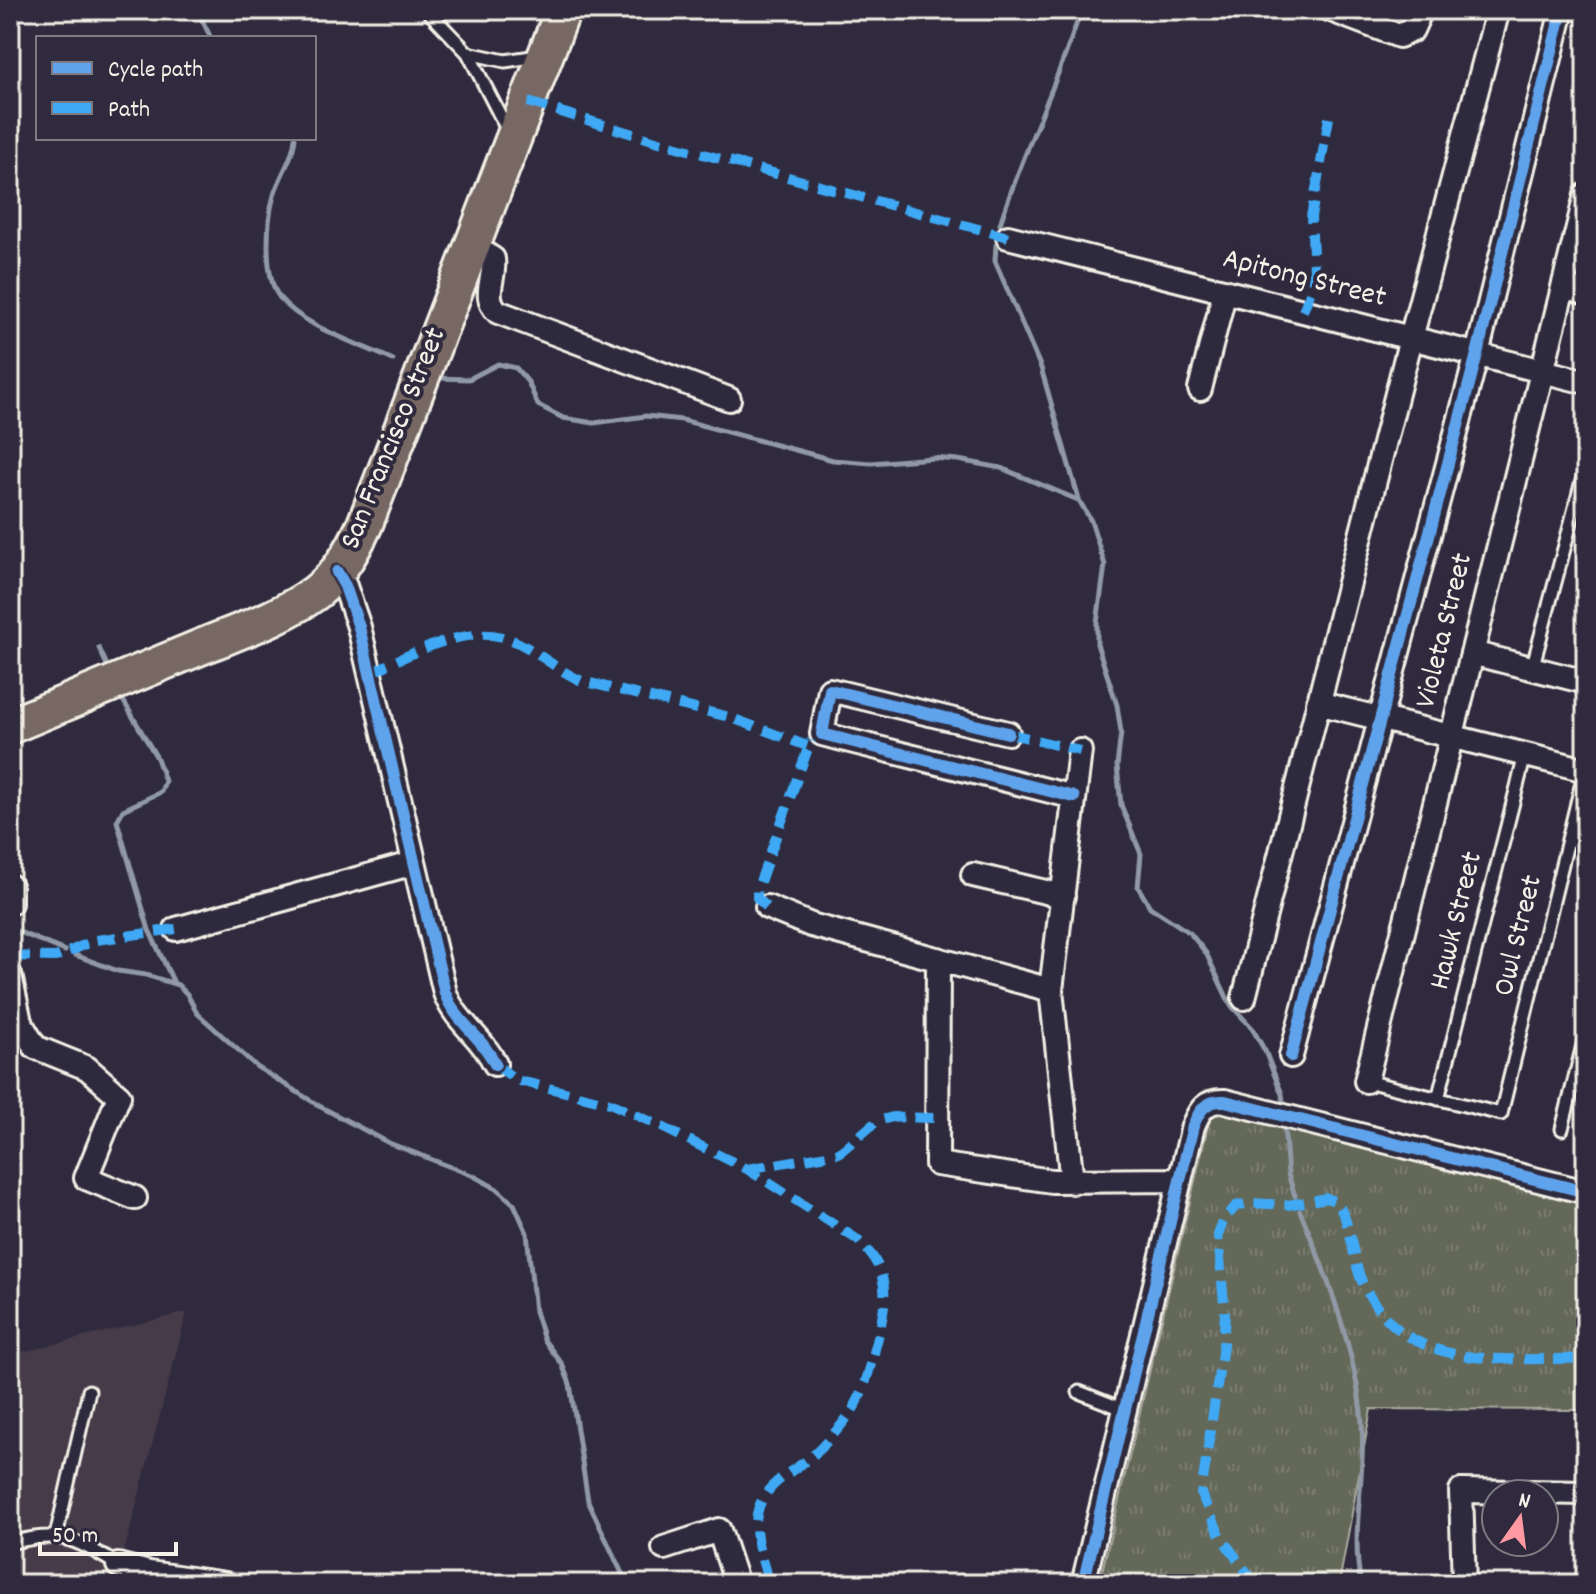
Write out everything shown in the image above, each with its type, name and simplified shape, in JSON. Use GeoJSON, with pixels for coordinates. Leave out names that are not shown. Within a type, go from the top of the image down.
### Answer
{"type":"FeatureCollection","features":[{"type":"Feature","properties":{"kind":"main road","name":"San Francisco Street"},"geometry":{"type":"LineString","coordinates":[[10,726],[261,621],[314,593],[352,553],[563,10]]}},
{"type":"Feature","properties":{"kind":"street"},"geometry":{"type":"LineString","coordinates":[[1342,13],[1399,36],[1412,30],[1421,10]]}},
{"type":"Feature","properties":{"kind":"street"},"geometry":{"type":"LineString","coordinates":[[1244,998],[1411,338],[1498,10]]}},
{"type":"Feature","properties":{"kind":"street"},"geometry":{"type":"LineString","coordinates":[[1291,1056],[1477,354],[1562,10]]}},
{"type":"Feature","properties":{"kind":"street","name":"Violeta Street"},"geometry":{"type":"LineString","coordinates":[[1366,1081],[1586,195]]}},
{"type":"Feature","properties":{"kind":"street","name":"Apitong Street"},"geometry":{"type":"LineString","coordinates":[[1008,237],[1586,382]]}},
{"type":"Feature","properties":{"kind":"street"},"geometry":{"type":"LineString","coordinates":[[472,245],[493,259],[489,298],[498,312],[729,399]]}},
{"type":"Feature","properties":{"kind":"street"},"geometry":{"type":"LineString","coordinates":[[1563,287],[1586,293]]}},
{"type":"Feature","properties":{"kind":"street"},"geometry":{"type":"LineString","coordinates":[[1200,389],[1225,291]]}},
{"type":"Feature","properties":{"kind":"street"},"geometry":{"type":"LineString","coordinates":[[337,572],[359,627],[450,1008],[483,1043],[495,1064]]}},
{"type":"Feature","properties":{"kind":"street"},"geometry":{"type":"LineString","coordinates":[[1472,653],[1586,682]]}},
{"type":"Feature","properties":{"kind":"street"},"geometry":{"type":"LineString","coordinates":[[1008,733],[830,690],[822,734],[1074,797]]}},
{"type":"Feature","properties":{"kind":"street"},"geometry":{"type":"LineString","coordinates":[[1318,703],[1586,770]]}},
{"type":"Feature","properties":{"kind":"street"},"geometry":{"type":"LineString","coordinates":[[1072,1182],[1051,990],[1080,751]]}},
{"type":"Feature","properties":{"kind":"street"},"geometry":{"type":"LineString","coordinates":[[176,929],[414,863]]}},
{"type":"Feature","properties":{"kind":"street"},"geometry":{"type":"LineString","coordinates":[[973,875],[1063,896]]}},
{"type":"Feature","properties":{"kind":"street"},"geometry":{"type":"LineString","coordinates":[[10,886],[10,903]]}},
{"type":"Feature","properties":{"kind":"street"},"geometry":{"type":"LineString","coordinates":[[767,907],[811,925],[1051,990]]}},
{"type":"Feature","properties":{"kind":"street"},"geometry":{"type":"LineString","coordinates":[[938,959],[937,1164],[1072,1182],[1180,1180]]}},
{"type":"Feature","properties":{"kind":"street"},"geometry":{"type":"LineString","coordinates":[[10,975],[20,1022],[35,1047],[87,1068],[119,1096],[86,1178],[135,1198]]}},
{"type":"Feature","properties":{"kind":"street"},"geometry":{"type":"LineString","coordinates":[[1083,1584],[1180,1180],[1198,1112],[1206,1104],[1216,1100],[1586,1192]]}},
{"type":"Feature","properties":{"kind":"street"},"geometry":{"type":"LineString","coordinates":[[1464,1584],[1461,1491],[1586,1493]]}},
{"type":"Feature","properties":{"kind":"street"},"geometry":{"type":"LineString","coordinates":[[664,1548],[719,1530],[737,1584]]}},
{"type":"Feature","properties":{"kind":"street"},"geometry":{"type":"LineString","coordinates":[[118,1565],[149,1573],[226,1584]]}},
{"type":"Feature","properties":{"kind":"lane"},"geometry":{"type":"LineString","coordinates":[[427,10],[468,53],[512,140]]}},
{"type":"Feature","properties":{"kind":"lane"},"geometry":{"type":"LineString","coordinates":[[468,53],[505,61],[546,55]]}},
{"type":"Feature","properties":{"kind":"lane"},"geometry":{"type":"LineString","coordinates":[[1532,669],[1586,466]]}},
{"type":"Feature","properties":{"kind":"lane","name":"Hawk Street"},"geometry":{"type":"LineString","coordinates":[[1438,1099],[1525,755]]}},
{"type":"Feature","properties":{"kind":"lane","name":"Owl Street"},"geometry":{"type":"LineString","coordinates":[[1438,1099],[1501,1114],[1586,770]]}},
{"type":"Feature","properties":{"kind":"lane"},"geometry":{"type":"LineString","coordinates":[[1562,1129],[1586,1033]]}},
{"type":"Feature","properties":{"kind":"lane"},"geometry":{"type":"LineString","coordinates":[[1366,1081],[1438,1099]]}},
{"type":"Feature","properties":{"kind":"lane"},"geometry":{"type":"LineString","coordinates":[[56,1536],[89,1391]]}},
{"type":"Feature","properties":{"kind":"lane"},"geometry":{"type":"LineString","coordinates":[[1079,1392],[1125,1410]]}},
{"type":"Feature","properties":{"kind":"lane"},"geometry":{"type":"LineString","coordinates":[[10,1543],[33,1536],[56,1536],[86,1546],[118,1565]]}},
{"type":"Feature","properties":{"kind":"shaded area"},"geometry":{"type":"Polygon","coordinates":[[[187,1312],[117,1579],[98,1584],[15,1584],[10,1581],[10,1355],[187,1312]]]}},
{"type":"Feature","properties":{"kind":"green space"},"geometry":{"type":"Polygon","coordinates":[[[1212,1109],[1586,1202],[1586,1410],[1371,1409],[1339,1584],[1099,1584],[1212,1109]]]}},
{"type":"Feature","properties":{"kind":"waterway"},"geometry":{"type":"LineString","coordinates":[[197,10],[210,36]]}},
{"type":"Feature","properties":{"kind":"waterway"},"geometry":{"type":"LineString","coordinates":[[1000,224],[1081,10]]}},
{"type":"Feature","properties":{"kind":"waterway"},"geometry":{"type":"LineString","coordinates":[[295,140],[274,195],[270,219],[269,263],[275,289],[280,298],[303,318],[393,360]]}},
{"type":"Feature","properties":{"kind":"waterway"},"geometry":{"type":"LineString","coordinates":[[996,245],[995,261],[1041,368],[1079,500],[1091,521],[1105,565],[1097,644],[1117,705],[1121,732],[1117,766],[1121,805],[1141,854],[1138,887],[1150,907],[1190,933],[1206,953],[1230,1004],[1252,1028],[1265,1051],[1282,1094],[1284,1108]]}},
{"type":"Feature","properties":{"kind":"waterway"},"geometry":{"type":"LineString","coordinates":[[437,378],[469,379],[498,364],[516,368],[528,382],[538,405],[563,418],[594,423],[646,416],[682,420],[833,460],[871,463],[933,458],[958,460],[1001,468],[1078,500]]}},
{"type":"Feature","properties":{"kind":"waterway"},"geometry":{"type":"LineString","coordinates":[[99,648],[106,663]]}},
{"type":"Feature","properties":{"kind":"waterway"},"geometry":{"type":"LineString","coordinates":[[123,700],[157,758],[165,781],[161,792],[123,810],[117,821],[149,930],[174,983]]}},
{"type":"Feature","properties":{"kind":"waterway"},"geometry":{"type":"LineString","coordinates":[[12,929],[65,951]]}},
{"type":"Feature","properties":{"kind":"waterway"},"geometry":{"type":"LineString","coordinates":[[75,955],[118,971],[146,975],[178,985],[197,1013],[257,1067],[321,1107],[389,1143],[474,1176],[497,1189],[514,1204],[527,1233],[535,1311],[544,1340],[562,1364],[570,1384],[588,1501],[627,1584]]}},
{"type":"Feature","properties":{"kind":"waterway"},"geometry":{"type":"LineString","coordinates":[[1284,1125],[1288,1174],[1295,1196]]}},
{"type":"Feature","properties":{"kind":"waterway"},"geometry":{"type":"LineString","coordinates":[[1300,1211],[1339,1315],[1359,1397],[1363,1444],[1357,1544],[1361,1584]]}},
{"type":"Feature","properties":{"kind":"marked path"},"geometry":{"type":"LineString","coordinates":[[528,102],[659,142],[1008,237]]}},
{"type":"Feature","properties":{"kind":"marked path"},"geometry":{"type":"LineString","coordinates":[[1303,311],[1312,288],[1311,217],[1329,118]]}},
{"type":"Feature","properties":{"kind":"marked path"},"geometry":{"type":"LineString","coordinates":[[370,673],[439,643],[476,635],[495,636],[521,644],[582,681],[729,717],[807,746]]}},
{"type":"Feature","properties":{"kind":"marked path"},"geometry":{"type":"LineString","coordinates":[[1008,733],[1080,751]]}},
{"type":"Feature","properties":{"kind":"marked path"},"geometry":{"type":"LineString","coordinates":[[767,907],[757,898],[757,890],[811,740]]}},
{"type":"Feature","properties":{"kind":"marked path"},"geometry":{"type":"LineString","coordinates":[[10,956],[56,957],[96,940],[176,929]]}},
{"type":"Feature","properties":{"kind":"marked path"},"geometry":{"type":"LineString","coordinates":[[495,1064],[516,1080],[610,1103],[747,1169],[855,1238],[876,1263],[882,1275],[884,1303],[869,1371],[859,1399],[820,1449],[778,1481],[759,1507],[757,1536],[769,1584]]}},
{"type":"Feature","properties":{"kind":"marked path"},"geometry":{"type":"LineString","coordinates":[[747,1169],[839,1153],[877,1121],[893,1117],[937,1118]]}},
{"type":"Feature","properties":{"kind":"marked path"},"geometry":{"type":"LineString","coordinates":[[1255,1584],[1221,1537],[1201,1494],[1223,1346],[1225,1315],[1218,1235],[1224,1219],[1236,1206],[1250,1203],[1288,1205],[1327,1198],[1337,1202],[1346,1221],[1363,1284],[1382,1313],[1404,1334],[1430,1347],[1459,1355],[1490,1358],[1586,1359]]}},
{"type":"Feature","properties":{"kind":"cycle path"},"geometry":{"type":"LineString","coordinates":[[1291,1056],[1477,354],[1562,10]]}},
{"type":"Feature","properties":{"kind":"cycle path"},"geometry":{"type":"LineString","coordinates":[[337,572],[359,627],[445,993],[455,1012],[495,1064]]}},
{"type":"Feature","properties":{"kind":"cycle path"},"geometry":{"type":"LineString","coordinates":[[1008,733],[830,690],[822,734],[1074,797]]}},
{"type":"Feature","properties":{"kind":"cycle path"},"geometry":{"type":"LineString","coordinates":[[1083,1584],[1193,1126],[1204,1107],[1225,1101],[1586,1192]]}}]}
